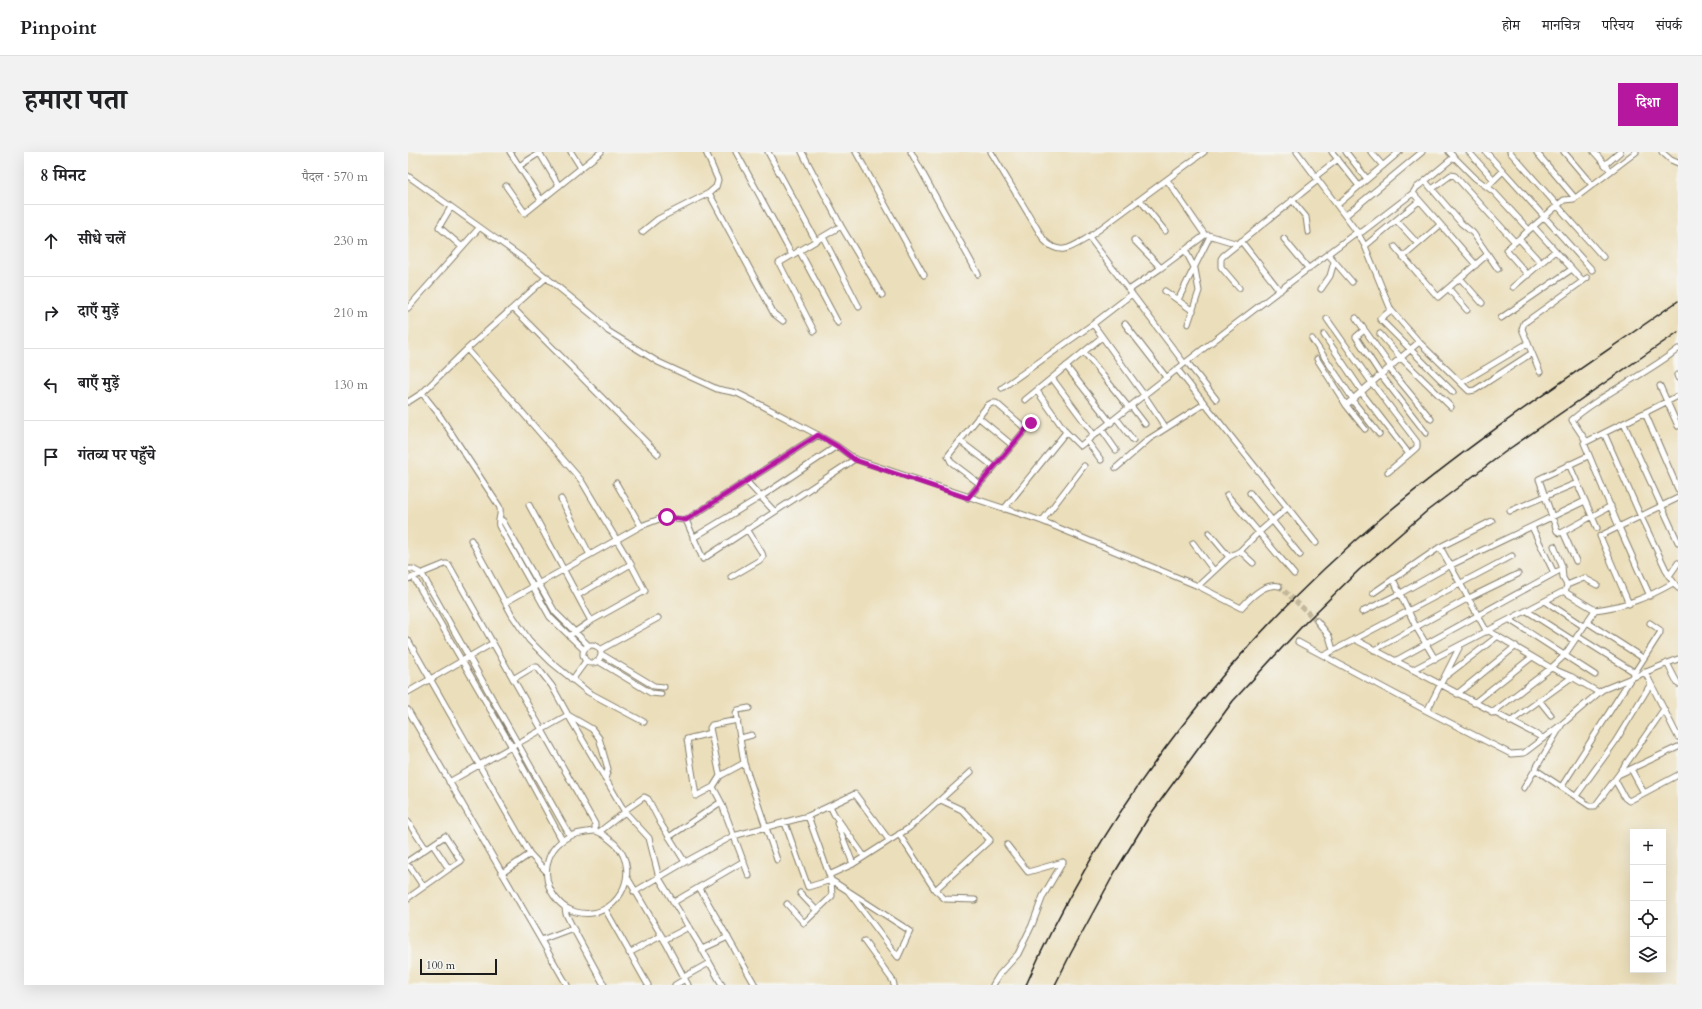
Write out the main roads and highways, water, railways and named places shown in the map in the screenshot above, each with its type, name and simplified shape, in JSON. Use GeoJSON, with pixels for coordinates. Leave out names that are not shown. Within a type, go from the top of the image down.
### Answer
{"type":"FeatureCollection","features":[{"type":"Feature","properties":{"kind":"tunnel"},"geometry":{"type":"LineString","coordinates":[[1279,586],[1317,621]]}},
{"type":"Feature","properties":{"kind":"railway"},"geometry":{"type":"LineString","coordinates":[[1026,985],[1058,918],[1094,853],[1135,790],[1179,729],[1227,671],[1278,615],[1331,563],[1421,485],[1530,404],[1678,301]]}},
{"type":"Feature","properties":{"kind":"railway"},"geometry":{"type":"LineString","coordinates":[[1055,985],[1115,872],[1150,815],[1233,701],[1306,622],[1359,570],[1427,511],[1509,449],[1678,332]]}}]}
